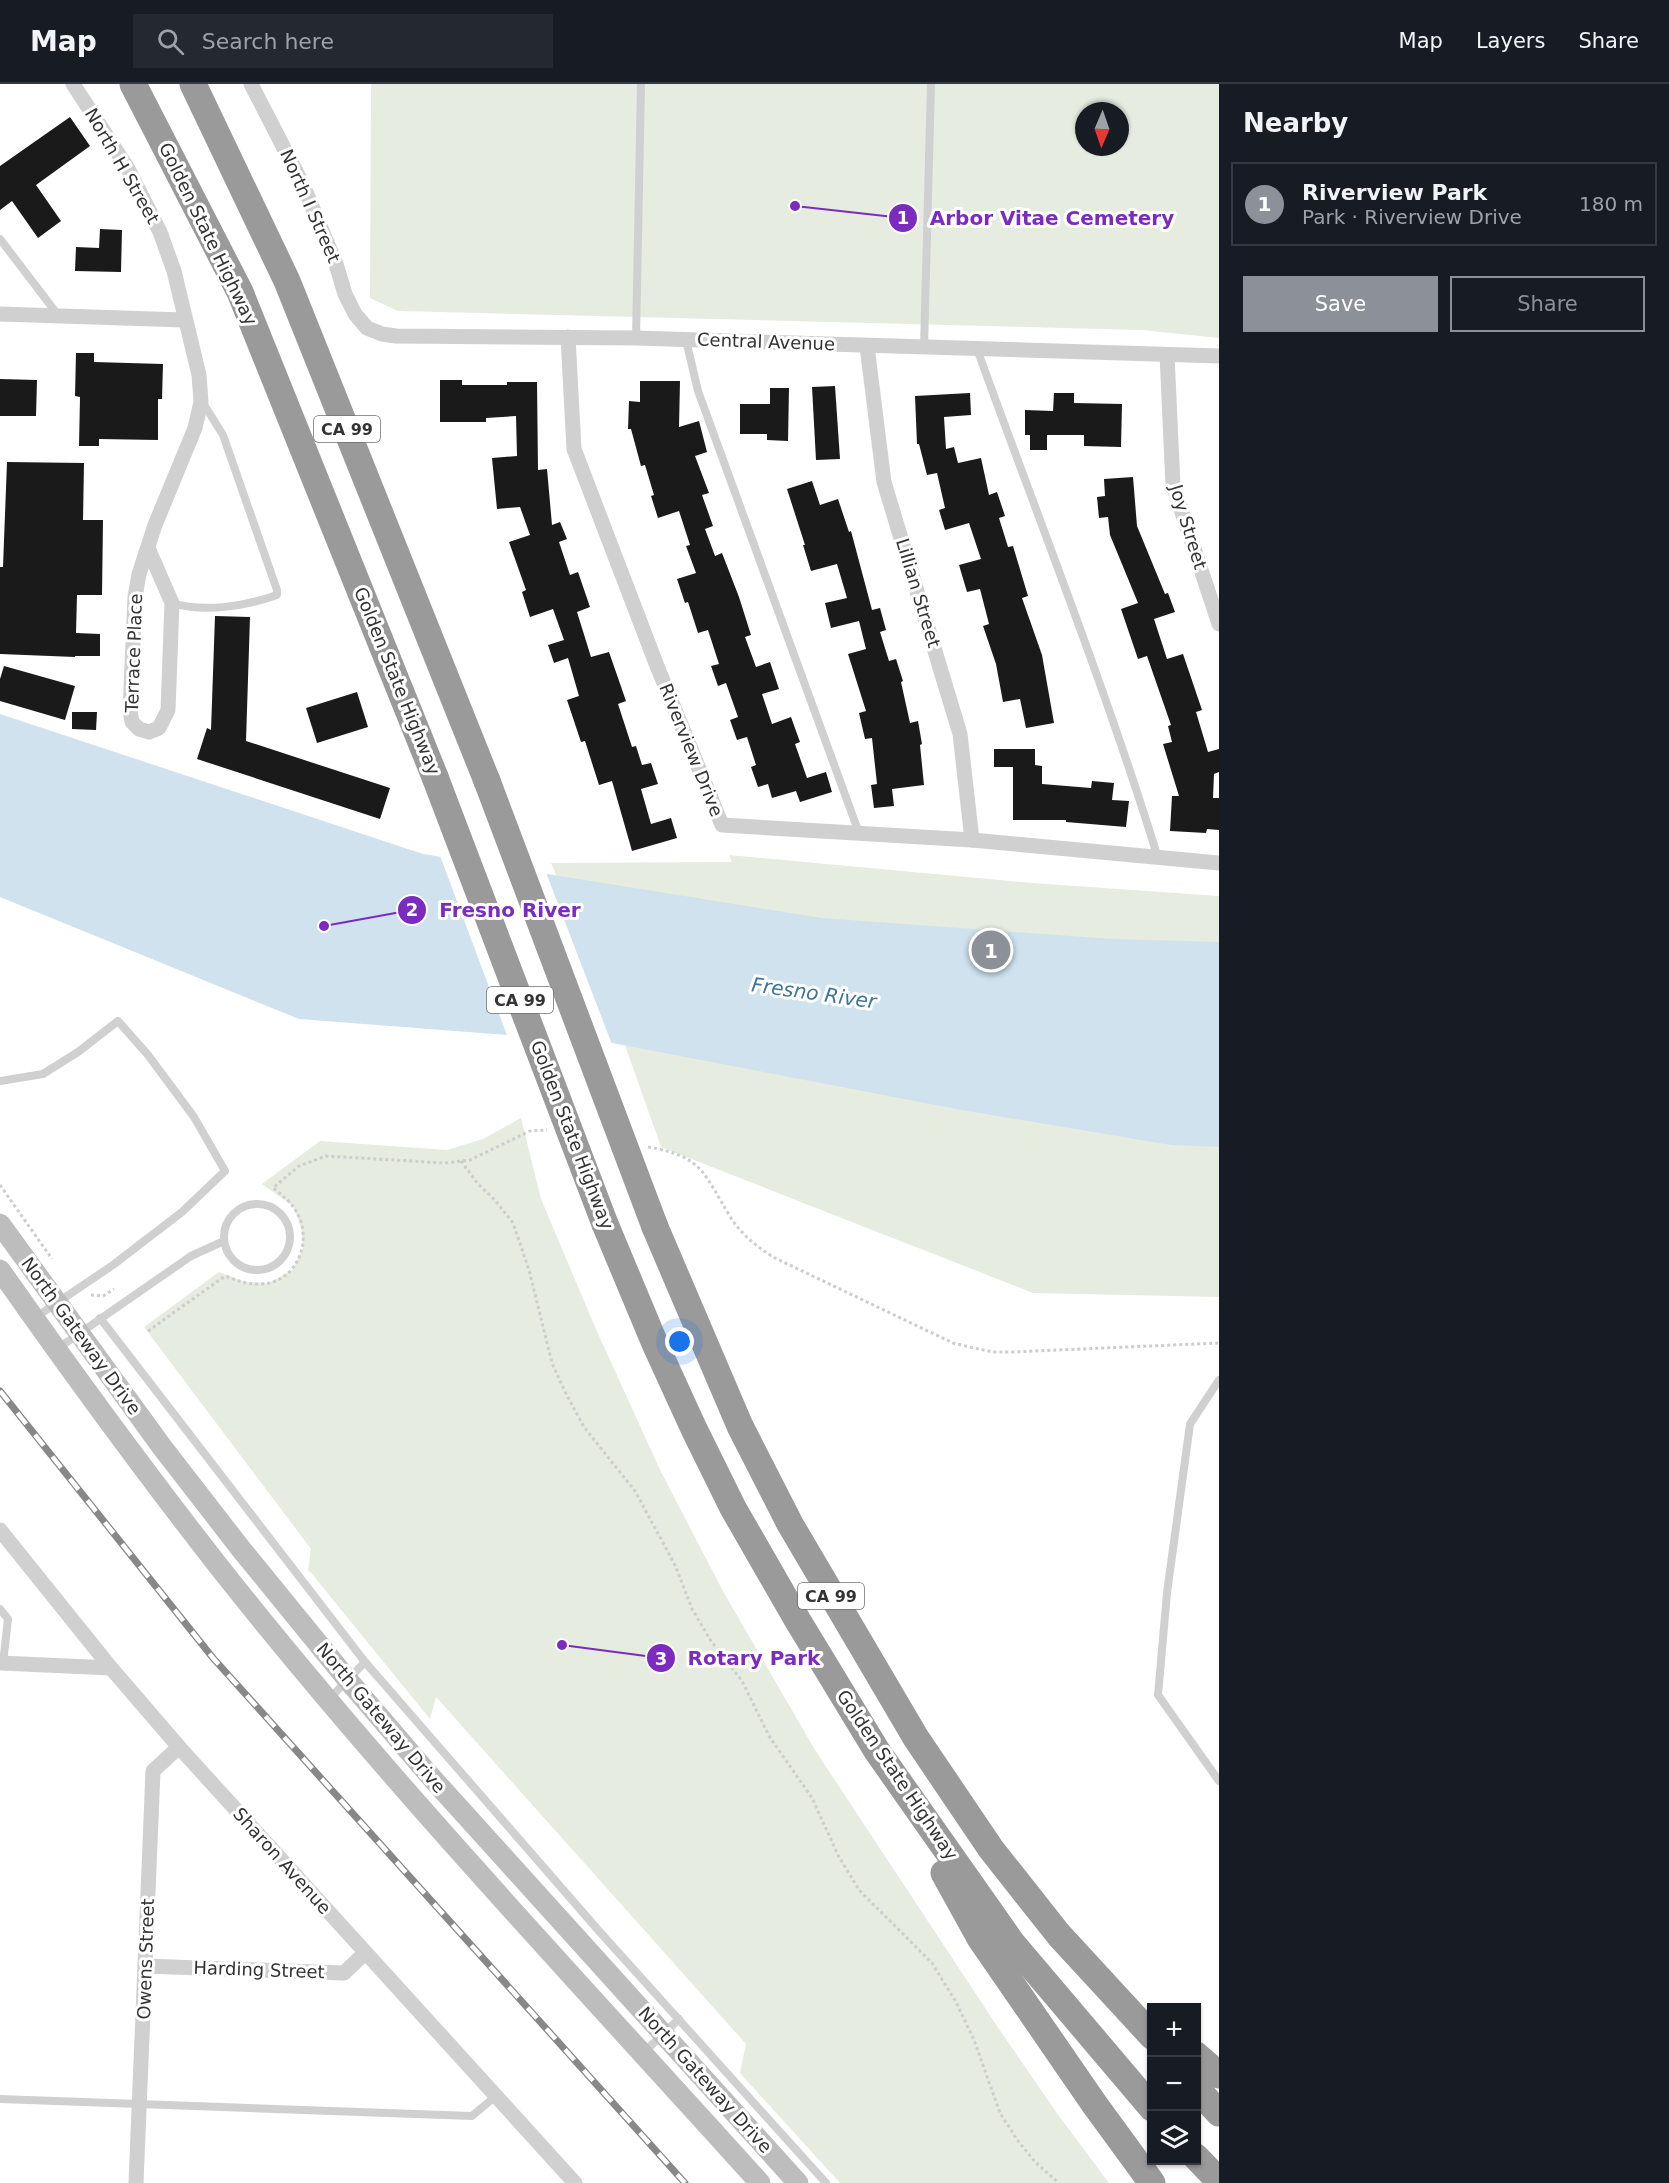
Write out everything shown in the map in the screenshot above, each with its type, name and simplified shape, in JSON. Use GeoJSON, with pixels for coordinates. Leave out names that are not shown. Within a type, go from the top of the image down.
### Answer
{"type":"FeatureCollection","features":[{"type":"Feature","properties":{"kind":"highway","name":"Golden State Highway"},"geometry":{"type":"LineString","coordinates":[[133,84],[240,292],[435,777],[605,1224],[656,1346],[733,1508],[877,1751],[1012,1942],[1147,2102]]}},
{"type":"Feature","properties":{"kind":"highway","name":"Golden State Highway"},"geometry":{"type":"LineString","coordinates":[[193,84],[287,281],[487,781],[655,1227],[740,1426],[790,1524],[916,1738],[953,1795],[991,1849],[1059,1935],[1147,2031]]}},
{"type":"Feature","properties":{"kind":"highway"},"geometry":{"type":"LineString","coordinates":[[877,1751],[980,1938],[1095,2105],[1152,2183]]}},
{"type":"Feature","properties":{"kind":"highway"},"geometry":{"type":"LineString","coordinates":[[1059,1935],[1147,2012]]}},
{"type":"Feature","properties":{"kind":"highway"},"geometry":{"type":"LineString","coordinates":[[1199,2057],[1219,2074]]}},
{"type":"Feature","properties":{"kind":"highway"},"geometry":{"type":"LineString","coordinates":[[1201,2093],[1219,2113]]}},
{"type":"Feature","properties":{"kind":"highway"},"geometry":{"type":"LineString","coordinates":[[1201,2161],[1219,2181]]}},
{"type":"Feature","properties":{"kind":"main road","name":"North Gateway Drive"},"geometry":{"type":"LineString","coordinates":[[0,1224],[162,1447],[241,1549],[347,1679],[431,1777],[798,2183]]}},
{"type":"Feature","properties":{"kind":"main road","name":"North Gateway Drive"},"geometry":{"type":"LineString","coordinates":[[0,1270],[56,1349],[220,1568],[329,1699],[410,1794],[760,2183]]}},
{"type":"Feature","properties":{"kind":"street","name":"North H Street"},"geometry":{"type":"LineString","coordinates":[[74,84],[127,167],[160,232],[174,271],[184,320]]}},
{"type":"Feature","properties":{"kind":"street","name":"North I Street"},"geometry":{"type":"LineString","coordinates":[[251,84],[303,185],[354,314],[367,328]]}},
{"type":"Feature","properties":{"kind":"street"},"geometry":{"type":"LineString","coordinates":[[0,314],[184,320]]}},
{"type":"Feature","properties":{"kind":"street","name":"Terrace Place"},"geometry":{"type":"LineString","coordinates":[[148,548],[172,603],[168,710],[159,728],[149,732],[139,729],[132,722],[130,711],[135,597],[139,574],[155,525],[195,428],[201,402],[199,375],[184,320]]}},
{"type":"Feature","properties":{"kind":"street","name":"Central Avenue"},"geometry":{"type":"LineString","coordinates":[[367,328],[396,336],[636,338],[1219,356]]}},
{"type":"Feature","properties":{"kind":"street","name":"Riverview Drive"},"geometry":{"type":"LineString","coordinates":[[568,337],[574,449],[657,666],[722,825],[972,840],[1219,863]]}},
{"type":"Feature","properties":{"kind":"street","name":"Lillian Street"},"geometry":{"type":"LineString","coordinates":[[867,346],[884,482],[960,734],[972,840]]}},
{"type":"Feature","properties":{"kind":"street","name":"Joy Street"},"geometry":{"type":"LineString","coordinates":[[1167,355],[1173,484],[1219,624]]}},
{"type":"Feature","properties":{"kind":"street","name":"Sharon Avenue"},"geometry":{"type":"LineString","coordinates":[[0,1530],[111,1668],[179,1747],[575,2183]]}},
{"type":"Feature","properties":{"kind":"street"},"geometry":{"type":"LineString","coordinates":[[1,1663],[111,1668]]}},
{"type":"Feature","properties":{"kind":"street","name":"Owens Street"},"geometry":{"type":"LineString","coordinates":[[136,2183],[153,1771],[179,1747]]}},
{"type":"Feature","properties":{"kind":"street","name":"Harding Street"},"geometry":{"type":"LineString","coordinates":[[145,1966],[344,1973],[365,1953]]}},
{"type":"Feature","properties":{"kind":"lane"},"geometry":{"type":"LineString","coordinates":[[636,338],[641,84]]}},
{"type":"Feature","properties":{"kind":"lane"},"geometry":{"type":"LineString","coordinates":[[924,347],[931,84]]}},
{"type":"Feature","properties":{"kind":"lane"},"geometry":{"type":"LineString","coordinates":[[0,239],[59,316]]}},
{"type":"Feature","properties":{"kind":"lane"},"geometry":{"type":"LineString","coordinates":[[686,340],[698,391],[859,833]]}},
{"type":"Feature","properties":{"kind":"lane"},"geometry":{"type":"LineString","coordinates":[[977,349],[1061,575],[1137,789],[1158,858]]}},
{"type":"Feature","properties":{"kind":"lane"},"geometry":{"type":"LineString","coordinates":[[172,603],[184,606],[237,606],[277,595],[278,591],[224,435],[201,402]]}},
{"type":"Feature","properties":{"kind":"lane"},"geometry":{"type":"LineString","coordinates":[[0,1081],[43,1074],[78,1052],[118,1021],[148,1055],[194,1117],[225,1171],[174,1218],[113,1265],[34,1318]]}},
{"type":"Feature","properties":{"kind":"lane"},"geometry":{"type":"LineString","coordinates":[[257,1204],[276,1210],[284,1218],[290,1238],[288,1248],[276,1264],[266,1269],[254,1270],[234,1261],[227,1252],[224,1241],[229,1220],[237,1211],[257,1204]]}},
{"type":"Feature","properties":{"kind":"lane"},"geometry":{"type":"LineString","coordinates":[[56,1349],[190,1256],[224,1241]]}},
{"type":"Feature","properties":{"kind":"lane"},"geometry":{"type":"LineString","coordinates":[[99,1318],[365,1662],[591,1922],[826,2183]]}},
{"type":"Feature","properties":{"kind":"lane"},"geometry":{"type":"LineString","coordinates":[[1219,1380],[1190,1424],[1167,1593],[1158,1695],[1219,1781]]}},
{"type":"Feature","properties":{"kind":"lane"},"geometry":{"type":"LineString","coordinates":[[0,1609],[8,1619],[1,1663]]}},
{"type":"Feature","properties":{"kind":"lane"},"geometry":{"type":"LineString","coordinates":[[329,1699],[365,1662]]}},
{"type":"Feature","properties":{"kind":"lane"},"geometry":{"type":"LineString","coordinates":[[643,2053],[679,2019]]}},
{"type":"Feature","properties":{"kind":"lane"},"geometry":{"type":"LineString","coordinates":[[0,2099],[472,2116],[497,2095]]}},
{"type":"Feature","properties":{"kind":"path"},"geometry":{"type":"LineString","coordinates":[[148,1331],[225,1276],[246,1284],[263,1284],[279,1280],[289,1273],[299,1260],[304,1244],[303,1227],[288,1199],[273,1188],[299,1166],[326,1156],[406,1162],[445,1163],[470,1160],[530,1131],[551,1130]]}},
{"type":"Feature","properties":{"kind":"path"},"geometry":{"type":"LineString","coordinates":[[644,1146],[678,1155],[697,1165],[709,1178],[732,1219],[756,1246],[953,1343],[993,1352],[1219,1343]]}},
{"type":"Feature","properties":{"kind":"path"},"geometry":{"type":"LineString","coordinates":[[461,1161],[513,1223],[529,1270],[552,1363],[564,1392],[584,1427],[635,1491],[675,1565],[692,1609],[711,1641],[742,1681],[770,1736],[812,1798],[838,1855],[859,1890],[932,1963],[956,2002],[974,2040],[1000,2113],[1036,2163],[1059,2183]]}},
{"type":"Feature","properties":{"kind":"path"},"geometry":{"type":"LineString","coordinates":[[0,1185],[55,1263]]}},
{"type":"Feature","properties":{"kind":"path"},"geometry":{"type":"LineString","coordinates":[[89,1295],[103,1296],[114,1289]]}},
{"type":"Feature","properties":{"kind":"shaded area"},"geometry":{"type":"Polygon","coordinates":[[[371,84],[1219,84],[1219,338],[1142,330],[398,311],[370,298],[371,84]]]}},
{"type":"Feature","properties":{"kind":"shaded area"},"geometry":{"type":"Polygon","coordinates":[[[729,855],[1032,883],[1219,896],[1219,1297],[1033,1293],[661,1147],[602,980],[551,863],[732,862],[729,855]]]}},
{"type":"Feature","properties":{"kind":"shaded area"},"geometry":{"type":"Polygon","coordinates":[[[521,1118],[541,1199],[595,1327],[661,1472],[724,1593],[815,1750],[999,2029],[1109,2183],[840,2183],[740,2073],[746,2044],[436,1697],[430,1719],[308,1570],[311,1549],[144,1327],[219,1272],[244,1282],[269,1283],[292,1270],[303,1249],[301,1227],[293,1206],[262,1184],[320,1141],[447,1150],[483,1139],[521,1118]]]}},
{"type":"Feature","properties":{"kind":"water"},"geometry":{"type":"Polygon","coordinates":[[[0,714],[423,854],[822,918],[1112,939],[1219,942],[1219,1147],[1171,1145],[962,1110],[612,1043],[299,1019],[0,897],[0,714]]]}},
{"type":"Feature","properties":{"kind":"pier"},"geometry":{"type":"Polygon","coordinates":[[[439,853],[545,870],[613,1047],[508,1038],[439,853]]]}},
{"type":"Feature","properties":{"kind":"building"},"geometry":{"type":"Polygon","coordinates":[[[70,117],[90,146],[36,185],[61,221],[38,238],[12,201],[0,210],[0,166],[70,117]]]}},
{"type":"Feature","properties":{"kind":"building"},"geometry":{"type":"Polygon","coordinates":[[[100,229],[122,230],[121,272],[75,271],[76,247],[99,248],[100,229]]]}},
{"type":"Feature","properties":{"kind":"building"},"geometry":{"type":"Polygon","coordinates":[[[76,353],[94,353],[94,362],[163,364],[162,399],[158,399],[158,440],[99,439],[99,446],[79,446],[80,397],[75,396],[76,353]]]}},
{"type":"Feature","properties":{"kind":"building"},"geometry":{"type":"Polygon","coordinates":[[[0,379],[37,380],[36,416],[0,416],[0,379]]]}},
{"type":"Feature","properties":{"kind":"building"},"geometry":{"type":"Polygon","coordinates":[[[440,380],[462,380],[462,385],[537,382],[538,470],[547,469],[552,525],[560,522],[567,539],[559,542],[570,575],[578,572],[590,607],[577,612],[591,657],[609,652],[626,701],[618,704],[632,747],[636,746],[642,765],[651,763],[658,784],[641,789],[651,824],[671,818],[677,838],[632,851],[612,781],[599,785],[585,741],[581,742],[567,700],[579,696],[568,658],[554,663],[548,645],[564,640],[553,609],[530,617],[522,592],[526,590],[509,542],[530,535],[520,507],[497,509],[492,458],[517,456],[516,416],[486,418],[486,422],[440,422],[440,380]]]}},
{"type":"Feature","properties":{"kind":"building"},"geometry":{"type":"Polygon","coordinates":[[[640,381],[680,381],[679,427],[699,421],[707,452],[695,456],[709,493],[702,495],[713,526],[705,529],[715,556],[722,553],[739,597],[751,635],[745,637],[756,667],[770,662],[779,689],[762,694],[772,724],[791,717],[800,742],[795,744],[807,778],[826,772],[832,792],[800,802],[796,791],[772,798],[768,784],[758,787],[751,767],[756,765],[747,737],[737,740],[730,720],[738,717],[726,683],[718,686],[711,666],[719,664],[708,630],[698,633],[688,602],[685,603],[677,579],[696,573],[686,546],[690,545],[679,511],[658,518],[645,465],[641,466],[631,429],[628,429],[629,401],[640,402],[640,381]]]}},
{"type":"Feature","properties":{"kind":"building"},"geometry":{"type":"Polygon","coordinates":[[[835,386],[840,459],[816,460],[812,387],[835,386]]]}},
{"type":"Feature","properties":{"kind":"building"},"geometry":{"type":"Polygon","coordinates":[[[770,388],[789,388],[788,441],[767,440],[767,434],[740,434],[740,404],[770,404],[770,388]]]}},
{"type":"Feature","properties":{"kind":"building"},"geometry":{"type":"Polygon","coordinates":[[[970,393],[971,415],[944,417],[946,449],[954,447],[958,463],[981,458],[989,495],[997,492],[1005,516],[999,518],[1008,547],[1013,546],[1028,596],[1022,598],[1042,655],[1054,723],[1026,728],[1020,699],[1003,702],[996,664],[983,626],[989,624],[980,589],[967,592],[959,565],[981,559],[969,523],[945,530],[939,510],[945,508],[937,473],[927,475],[919,444],[917,444],[915,396],[970,393]]]}},
{"type":"Feature","properties":{"kind":"building"},"geometry":{"type":"Polygon","coordinates":[[[1054,393],[1074,393],[1074,403],[1122,404],[1121,447],[1084,446],[1084,435],[1047,435],[1047,450],[1030,450],[1030,435],[1025,435],[1025,410],[1053,411],[1054,393]]]}},
{"type":"Feature","properties":{"kind":"building"},"geometry":{"type":"Polygon","coordinates":[[[7,462],[84,463],[83,520],[103,520],[102,595],[77,595],[76,633],[100,634],[100,656],[0,654],[0,567],[3,567],[7,462]]]}},
{"type":"Feature","properties":{"kind":"building"},"geometry":{"type":"Polygon","coordinates":[[[1133,477],[1137,526],[1165,594],[1168,593],[1175,612],[1154,619],[1167,659],[1183,654],[1202,710],[1196,712],[1208,752],[1219,749],[1219,772],[1214,774],[1213,798],[1219,798],[1219,830],[1207,829],[1206,833],[1170,831],[1172,796],[1179,796],[1163,744],[1172,742],[1168,726],[1171,725],[1147,656],[1138,659],[1121,609],[1138,603],[1110,535],[1108,517],[1099,518],[1097,497],[1105,496],[1104,479],[1133,477]]]}},
{"type":"Feature","properties":{"kind":"building"},"geometry":{"type":"Polygon","coordinates":[[[812,481],[820,505],[838,499],[849,532],[851,531],[872,610],[880,608],[886,630],[880,632],[889,661],[896,659],[903,681],[901,682],[910,723],[918,721],[922,744],[920,745],[924,785],[892,789],[894,806],[874,808],[871,785],[877,784],[872,738],[865,739],[859,713],[866,711],[848,654],[866,649],[859,621],[831,628],[825,603],[847,598],[837,564],[811,571],[787,489],[812,481]]]}},
{"type":"Feature","properties":{"kind":"building"},"geometry":{"type":"Polygon","coordinates":[[[215,616],[250,617],[246,741],[390,788],[380,819],[197,759],[207,728],[211,730],[215,616]]]}},
{"type":"Feature","properties":{"kind":"building"},"geometry":{"type":"Polygon","coordinates":[[[4,666],[75,686],[65,720],[0,701],[0,679],[4,666]]]}},
{"type":"Feature","properties":{"kind":"building"},"geometry":{"type":"Polygon","coordinates":[[[357,692],[368,727],[317,743],[306,708],[357,692]]]}},
{"type":"Feature","properties":{"kind":"building"},"geometry":{"type":"Polygon","coordinates":[[[72,712],[97,712],[96,730],[72,729],[72,712]]]}},
{"type":"Feature","properties":{"kind":"building"},"geometry":{"type":"Polygon","coordinates":[[[994,749],[1035,749],[1035,765],[1042,766],[1042,784],[1091,788],[1092,781],[1114,783],[1112,800],[1129,801],[1126,827],[1066,822],[1066,820],[1013,820],[1013,767],[994,767],[994,749]]]}},
{"type":"Feature","properties":{"kind":"railway"},"geometry":{"type":"LineString","coordinates":[[0,1391],[213,1658],[685,2183]]}},
{"type":"Feature","properties":{"kind":"place","name":"Arbor Vitae Cemetery"},"geometry":{"type":"Point","coordinates":[795,206]}},
{"type":"Feature","properties":{"kind":"place","name":"Fresno River"},"geometry":{"type":"Point","coordinates":[324,926]}},
{"type":"Feature","properties":{"kind":"place","name":"Riverview Park"},"geometry":{"type":"Point","coordinates":[991,950]}},
{"type":"Feature","properties":{"kind":"place","name":"Rotary Park"},"geometry":{"type":"Point","coordinates":[562,1645]}}]}
